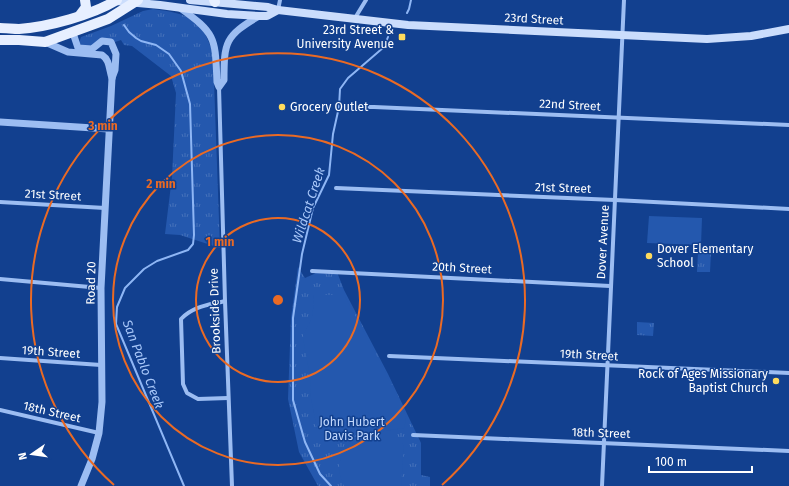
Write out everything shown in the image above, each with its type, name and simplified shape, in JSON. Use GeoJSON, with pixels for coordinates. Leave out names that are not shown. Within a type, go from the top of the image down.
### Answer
{"type":"FeatureCollection","features":[{"type":"Feature","properties":{"kind":"main road"},"geometry":{"type":"LineString","coordinates":[[80,15],[86,7],[85,0]]}},
{"type":"Feature","properties":{"kind":"main road"},"geometry":{"type":"LineString","coordinates":[[0,28],[18,29],[44,25],[80,15],[114,0]]}},
{"type":"Feature","properties":{"kind":"main road","name":"23rd Street"},"geometry":{"type":"LineString","coordinates":[[114,0],[136,1],[227,14],[258,16],[267,16],[278,10]]}},
{"type":"Feature","properties":{"kind":"main road","name":"23rd Street"},"geometry":{"type":"LineString","coordinates":[[190,0],[268,7],[278,10],[408,25],[718,39],[751,36],[788,29]]}},
{"type":"Feature","properties":{"kind":"main road"},"geometry":{"type":"LineString","coordinates":[[0,40],[45,42],[108,19],[136,1]]}},
{"type":"Feature","properties":{"kind":"street"},"geometry":{"type":"LineString","coordinates":[[278,10],[280,0]]}},
{"type":"Feature","properties":{"kind":"street"},"geometry":{"type":"LineString","coordinates":[[355,18],[366,0]]}},
{"type":"Feature","properties":{"kind":"street","name":"Dover Avenue"},"geometry":{"type":"LineString","coordinates":[[602,486],[624,0]]}},
{"type":"Feature","properties":{"kind":"street"},"geometry":{"type":"LineString","coordinates":[[180,8],[202,24],[210,34],[214,43],[217,82],[219,87]]}},
{"type":"Feature","properties":{"kind":"street"},"geometry":{"type":"LineString","coordinates":[[219,87],[224,80],[224,58],[227,44],[236,30],[258,16]]}},
{"type":"Feature","properties":{"kind":"street","name":"Road 20"},"geometry":{"type":"LineString","coordinates":[[73,33],[78,48],[92,48],[102,41],[111,42],[116,54],[115,70],[112,78],[101,288],[102,402],[99,433],[92,459],[81,486]]}},
{"type":"Feature","properties":{"kind":"street","name":"Road 20"},"geometry":{"type":"LineString","coordinates":[[45,42],[68,52],[102,55],[109,63],[109,70],[112,78]]}},
{"type":"Feature","properties":{"kind":"street","name":"Brookside Drive"},"geometry":{"type":"LineString","coordinates":[[219,87],[232,486]]}},
{"type":"Feature","properties":{"kind":"street","name":"22nd Street"},"geometry":{"type":"LineString","coordinates":[[350,107],[382,107],[789,125]]}},
{"type":"Feature","properties":{"kind":"street"},"geometry":{"type":"LineString","coordinates":[[0,122],[109,129]]}},
{"type":"Feature","properties":{"kind":"street","name":"21st Street"},"geometry":{"type":"LineString","coordinates":[[336,188],[789,209]]}},
{"type":"Feature","properties":{"kind":"street","name":"21st Street"},"geometry":{"type":"LineString","coordinates":[[0,202],[105,208]]}},
{"type":"Feature","properties":{"kind":"street","name":"20th Street"},"geometry":{"type":"LineString","coordinates":[[312,271],[610,286]]}},
{"type":"Feature","properties":{"kind":"street"},"geometry":{"type":"LineString","coordinates":[[0,279],[101,288]]}},
{"type":"Feature","properties":{"kind":"street"},"geometry":{"type":"LineString","coordinates":[[225,301],[193,309],[187,312],[181,319],[183,384],[187,393],[198,399],[228,398]]}},
{"type":"Feature","properties":{"kind":"street","name":"19th Street"},"geometry":{"type":"LineString","coordinates":[[389,356],[789,373]]}},
{"type":"Feature","properties":{"kind":"street","name":"19th Street"},"geometry":{"type":"LineString","coordinates":[[0,358],[101,365]]}},
{"type":"Feature","properties":{"kind":"street","name":"18th Street"},"geometry":{"type":"LineString","coordinates":[[0,410],[99,433]]}},
{"type":"Feature","properties":{"kind":"street","name":"18th Street"},"geometry":{"type":"LineString","coordinates":[[412,435],[789,451]]}},
{"type":"Feature","properties":{"kind":"green space"},"geometry":{"type":"Polygon","coordinates":[[[153,9],[176,13],[192,20],[204,32],[213,54],[220,248],[180,235],[165,234],[172,177],[176,93],[171,76],[132,46],[124,45],[121,40],[115,42],[104,38],[92,46],[82,46],[79,43],[81,37],[111,26],[143,11],[153,9]]]}},
{"type":"Feature","properties":{"kind":"green space"},"geometry":{"type":"Polygon","coordinates":[[[649,216],[702,218],[701,245],[647,243],[649,216]]]}},
{"type":"Feature","properties":{"kind":"green space"},"geometry":{"type":"Polygon","coordinates":[[[698,252],[711,252],[710,272],[697,272],[698,252]]]}},
{"type":"Feature","properties":{"kind":"green space","name":"John Hubert Davis Park"},"geometry":{"type":"Polygon","coordinates":[[[298,267],[305,278],[317,272],[337,272],[344,290],[388,374],[421,443],[421,475],[430,477],[430,486],[318,486],[299,452],[288,399],[291,318],[298,267]]]}},
{"type":"Feature","properties":{"kind":"green space"},"geometry":{"type":"Polygon","coordinates":[[[313,295],[344,295],[404,410],[406,420],[404,428],[330,439],[317,429],[310,393],[311,382],[303,338],[312,317],[313,295]]]}},
{"type":"Feature","properties":{"kind":"green space"},"geometry":{"type":"Polygon","coordinates":[[[637,322],[654,323],[653,336],[637,335],[637,322]]]}},
{"type":"Feature","properties":{"kind":"green space"},"geometry":{"type":"Polygon","coordinates":[[[350,443],[402,443],[404,446],[401,486],[344,486],[339,469],[343,453],[350,443]]]}},
{"type":"Feature","properties":{"kind":"waterway","name":"Wildcat Creek"},"geometry":{"type":"LineString","coordinates":[[407,13],[411,0]]}},
{"type":"Feature","properties":{"kind":"waterway","name":"San Pablo Creek"},"geometry":{"type":"LineString","coordinates":[[124,25],[136,38],[156,45],[169,54],[181,71],[190,104],[193,244],[188,250],[157,261],[144,269],[125,288],[117,307],[116,324],[184,486]]}},
{"type":"Feature","properties":{"kind":"waterway","name":"Wildcat Creek"},"geometry":{"type":"LineString","coordinates":[[331,486],[320,474],[305,442],[293,400],[293,318],[302,254],[313,208],[329,175],[333,134],[339,107],[340,89],[348,78],[384,47],[388,37]]}},
{"type":"Feature","properties":{"kind":"place","name":"23rd Street & University Avenue"},"geometry":{"type":"Point","coordinates":[402,37]}},
{"type":"Feature","properties":{"kind":"place","name":"Grocery Outlet"},"geometry":{"type":"Point","coordinates":[282,107]}},
{"type":"Feature","properties":{"kind":"place","name":"Dover Elementary School"},"geometry":{"type":"Point","coordinates":[649,256]}},
{"type":"Feature","properties":{"kind":"place","name":"Rock of Ages Missionary Baptist Church"},"geometry":{"type":"Point","coordinates":[776,381]}}]}
